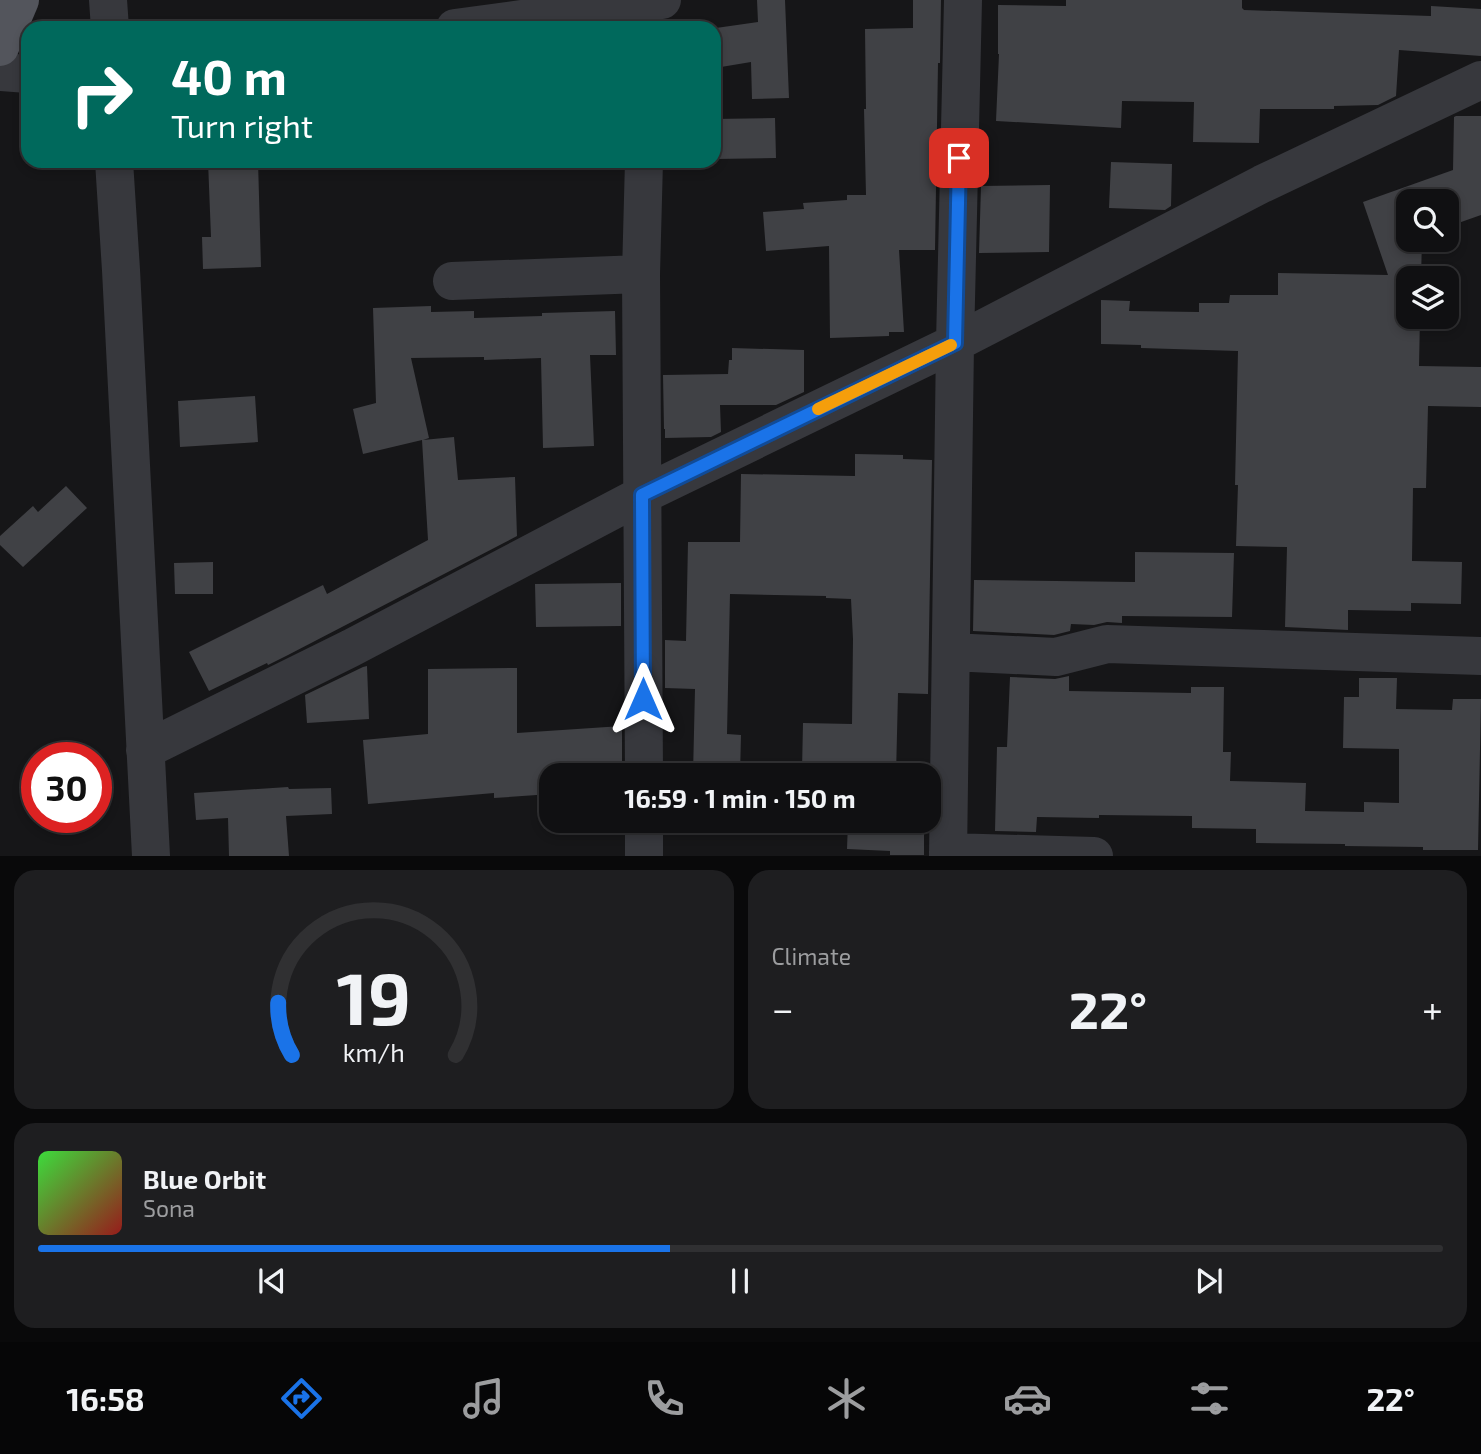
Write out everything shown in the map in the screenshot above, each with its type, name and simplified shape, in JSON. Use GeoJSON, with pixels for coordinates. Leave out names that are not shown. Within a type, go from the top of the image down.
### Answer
{"type":"FeatureCollection","features":[{"type":"Feature","properties":{"kind":"main road"},"geometry":{"type":"LineString","coordinates":[[0,47],[20,0]]}},
{"type":"Feature","properties":{"kind":"street"},"geometry":{"type":"LineString","coordinates":[[108,0],[110,21]]}},
{"type":"Feature","properties":{"kind":"street"},"geometry":{"type":"LineString","coordinates":[[460,0],[461,21]]}},
{"type":"Feature","properties":{"kind":"street"},"geometry":{"type":"LineString","coordinates":[[963,0],[948,854],[1094,856]]}},
{"type":"Feature","properties":{"kind":"street"},"geometry":{"type":"LineString","coordinates":[[528,21],[652,10]]}},
{"type":"Feature","properties":{"kind":"street"},"geometry":{"type":"LineString","coordinates":[[0,72],[21,74]]}},
{"type":"Feature","properties":{"kind":"street"},"geometry":{"type":"LineString","coordinates":[[145,750],[351,648],[642,495],[955,343],[1262,184],[1481,80]]}},
{"type":"Feature","properties":{"kind":"street"},"geometry":{"type":"LineString","coordinates":[[114,168],[151,856]]}},
{"type":"Feature","properties":{"kind":"street"},"geometry":{"type":"LineString","coordinates":[[644,168],[641,274],[644,763]]}},
{"type":"Feature","properties":{"kind":"street"},"geometry":{"type":"LineString","coordinates":[[452,281],[641,274]]}},
{"type":"Feature","properties":{"kind":"street"},"geometry":{"type":"LineString","coordinates":[[951,653],[1056,657],[1107,644],[1481,656]]}},
{"type":"Feature","properties":{"kind":"street"},"geometry":{"type":"LineString","coordinates":[[644,833],[644,856]]}},
{"type":"Feature","properties":{"kind":"building"},"geometry":{"type":"Polygon","coordinates":[[[757,0],[785,0],[789,98],[752,99],[751,62],[721,67],[721,27],[758,22],[757,0]]]}},
{"type":"Feature","properties":{"kind":"building"},"geometry":{"type":"Polygon","coordinates":[[[913,0],[941,0],[935,250],[899,250],[904,332],[889,332],[889,336],[830,338],[829,246],[766,251],[763,212],[804,209],[803,203],[847,200],[847,195],[866,195],[865,29],[913,28],[913,0]]]}},
{"type":"Feature","properties":{"kind":"building"},"geometry":{"type":"Polygon","coordinates":[[[1066,0],[1242,0],[1244,10],[1431,16],[1431,6],[1481,9],[1481,56],[1399,50],[1396,96],[1378,105],[1334,106],[1334,109],[1260,109],[1259,143],[1193,142],[1194,102],[1122,101],[1121,128],[996,121],[998,5],[1066,6],[1066,0]]]}},
{"type":"Feature","properties":{"kind":"building"},"geometry":{"type":"Polygon","coordinates":[[[1481,116],[1481,215],[1459,223],[1459,189],[1400,189],[1453,170],[1454,117],[1481,116]]]}},
{"type":"Feature","properties":{"kind":"building"},"geometry":{"type":"Polygon","coordinates":[[[775,118],[776,158],[721,159],[721,119],[775,118]]]}},
{"type":"Feature","properties":{"kind":"building"},"geometry":{"type":"Polygon","coordinates":[[[1111,162],[1172,164],[1171,206],[1165,210],[1109,208],[1111,162]]]}},
{"type":"Feature","properties":{"kind":"building"},"geometry":{"type":"Polygon","coordinates":[[[208,168],[258,168],[261,267],[203,269],[202,237],[211,237],[208,168]]]}},
{"type":"Feature","properties":{"kind":"building"},"geometry":{"type":"Polygon","coordinates":[[[1050,185],[1049,252],[979,253],[981,186],[1050,185]]]}},
{"type":"Feature","properties":{"kind":"building"},"geometry":{"type":"Polygon","coordinates":[[[1396,190],[1396,252],[1422,252],[1421,266],[1396,266],[1396,329],[1420,329],[1419,366],[1481,367],[1481,407],[1428,406],[1426,488],[1413,488],[1412,561],[1462,562],[1461,604],[1411,603],[1411,611],[1348,610],[1348,630],[1285,627],[1287,547],[1236,546],[1238,351],[1101,344],[1101,300],[1130,301],[1129,311],[1199,312],[1199,303],[1229,303],[1230,295],[1278,295],[1278,273],[1388,275],[1363,202],[1396,190]]]}},
{"type":"Feature","properties":{"kind":"building"},"geometry":{"type":"Polygon","coordinates":[[[431,306],[431,312],[474,311],[474,318],[615,311],[616,355],[590,355],[594,446],[543,448],[541,358],[411,358],[429,438],[423,440],[454,437],[458,480],[515,477],[517,536],[288,655],[209,691],[189,652],[323,585],[327,594],[428,540],[422,440],[363,454],[353,409],[376,403],[373,308],[431,306]]]}},
{"type":"Feature","properties":{"kind":"building"},"geometry":{"type":"Polygon","coordinates":[[[732,348],[804,350],[804,392],[776,405],[720,405],[721,432],[711,437],[665,438],[663,375],[728,374],[732,348]]]}},
{"type":"Feature","properties":{"kind":"building"},"geometry":{"type":"Polygon","coordinates":[[[255,396],[258,442],[180,447],[178,401],[255,396]]]}},
{"type":"Feature","properties":{"kind":"building"},"geometry":{"type":"Polygon","coordinates":[[[855,454],[903,455],[903,459],[932,460],[928,694],[898,693],[896,763],[802,763],[803,723],[852,724],[851,599],[730,594],[727,734],[741,735],[740,763],[693,763],[695,689],[665,688],[665,640],[686,641],[688,542],[740,542],[741,474],[855,476],[855,454]]]}},
{"type":"Feature","properties":{"kind":"building"},"geometry":{"type":"Polygon","coordinates":[[[66,486],[87,508],[23,567],[0,545],[0,536],[33,506],[38,512],[66,486]]]}},
{"type":"Feature","properties":{"kind":"building"},"geometry":{"type":"Polygon","coordinates":[[[1135,552],[1234,553],[1232,617],[1122,616],[1122,623],[1071,624],[1070,631],[1054,635],[973,631],[974,580],[1135,582],[1135,552]]]}},
{"type":"Feature","properties":{"kind":"building"},"geometry":{"type":"Polygon","coordinates":[[[213,562],[213,594],[175,594],[174,563],[213,562]]]}},
{"type":"Feature","properties":{"kind":"building"},"geometry":{"type":"Polygon","coordinates":[[[621,583],[621,626],[536,627],[535,584],[621,583]]]}},
{"type":"Feature","properties":{"kind":"building"},"geometry":{"type":"Polygon","coordinates":[[[367,666],[369,719],[307,723],[305,695],[367,666]]]}},
{"type":"Feature","properties":{"kind":"building"},"geometry":{"type":"Polygon","coordinates":[[[517,668],[517,733],[622,726],[622,763],[539,763],[539,795],[494,798],[494,793],[368,804],[363,740],[428,734],[428,669],[517,668]]]}},
{"type":"Feature","properties":{"kind":"building"},"geometry":{"type":"Polygon","coordinates":[[[1069,676],[1069,691],[1191,693],[1191,687],[1224,687],[1223,752],[1231,752],[1230,781],[1306,783],[1305,811],[1364,812],[1364,802],[1399,803],[1399,749],[1343,748],[1344,697],[1359,697],[1359,678],[1397,678],[1396,709],[1452,710],[1453,699],[1481,699],[1478,850],[1256,843],[1256,829],[1192,828],[1192,816],[1037,817],[1036,832],[995,831],[997,747],[1007,747],[1010,677],[1055,679],[1069,676]]]}},
{"type":"Feature","properties":{"kind":"building"},"geometry":{"type":"Polygon","coordinates":[[[288,787],[331,788],[332,814],[286,816],[289,856],[229,856],[228,818],[196,820],[194,793],[288,787]]]}},
{"type":"Feature","properties":{"kind":"building"},"geometry":{"type":"Polygon","coordinates":[[[848,833],[924,833],[924,855],[890,855],[890,851],[847,849],[848,833]]]}},
{"type":"Feature","properties":{"kind":"slow traffic"},"geometry":{"type":"LineString","coordinates":[[818,409],[951,345]]}},
{"type":"Feature","properties":{"kind":"route"},"geometry":{"type":"LineString","coordinates":[[643,699],[642,495],[955,343],[959,158]]}}]}
